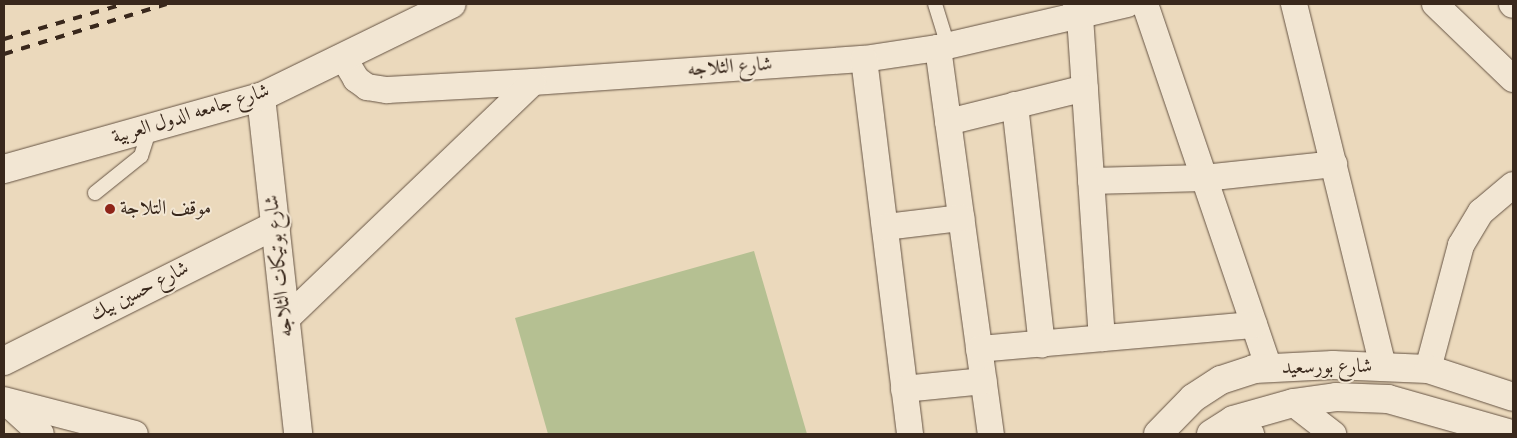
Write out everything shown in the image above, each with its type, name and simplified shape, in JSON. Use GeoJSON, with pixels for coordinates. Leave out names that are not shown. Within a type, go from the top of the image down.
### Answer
{"type":"FeatureCollection","features":[{"type":"Feature","properties":{"kind":"main road","name":"شارع جامعه الدول العربية"},"geometry":{"type":"LineString","coordinates":[[4,169],[261,97],[452,4]]}},
{"type":"Feature","properties":{"kind":"main road","name":"شارع بوتيكات الثلاجه"},"geometry":{"type":"LineString","coordinates":[[261,97],[277,224],[298,434]]}},
{"type":"Feature","properties":{"kind":"main road","name":"شارع حسين بيك"},"geometry":{"type":"LineString","coordinates":[[4,361],[277,224]]}},
{"type":"Feature","properties":{"kind":"main road","name":"شارع بورسعيد"},"geometry":{"type":"LineString","coordinates":[[1158,434],[1193,398],[1221,380],[1254,369],[1383,367],[1428,369],[1513,396]]}},
{"type":"Feature","properties":{"kind":"main road","name":"شارع بورسعيد"},"geometry":{"type":"LineString","coordinates":[[1232,429],[1293,402],[1336,397],[1388,400],[1512,434]]}},
{"type":"Feature","properties":{"kind":"street","name":"شارع الثلاجه"},"geometry":{"type":"LineString","coordinates":[[343,57],[356,79],[367,86],[387,90],[533,82],[864,59],[943,47],[1078,10],[1127,4]]}},
{"type":"Feature","properties":{"kind":"street"},"geometry":{"type":"LineString","coordinates":[[1145,4],[1269,369]]}},
{"type":"Feature","properties":{"kind":"street"},"geometry":{"type":"LineString","coordinates":[[1294,4],[1383,367]]}},
{"type":"Feature","properties":{"kind":"street"},"geometry":{"type":"LineString","coordinates":[[1435,4],[1513,80]]}},
{"type":"Feature","properties":{"kind":"street"},"geometry":{"type":"LineString","coordinates":[[1078,10],[1102,338]]}},
{"type":"Feature","properties":{"kind":"street"},"geometry":{"type":"LineString","coordinates":[[943,47],[948,122],[991,434]]}},
{"type":"Feature","properties":{"kind":"street"},"geometry":{"type":"LineString","coordinates":[[864,59],[910,434]]}},
{"type":"Feature","properties":{"kind":"street"},"geometry":{"type":"LineString","coordinates":[[286,319],[533,82]]}},
{"type":"Feature","properties":{"kind":"street"},"geometry":{"type":"LineString","coordinates":[[948,122],[1085,88]]}},
{"type":"Feature","properties":{"kind":"street"},"geometry":{"type":"LineString","coordinates":[[1015,105],[1042,344]]}},
{"type":"Feature","properties":{"kind":"street"},"geometry":{"type":"LineString","coordinates":[[1091,181],[1204,178],[1334,164]]}},
{"type":"Feature","properties":{"kind":"street"},"geometry":{"type":"LineString","coordinates":[[1428,369],[1461,245],[1481,212],[1513,185]]}},
{"type":"Feature","properties":{"kind":"street"},"geometry":{"type":"LineString","coordinates":[[885,227],[961,218]]}},
{"type":"Feature","properties":{"kind":"street"},"geometry":{"type":"LineString","coordinates":[[979,349],[1254,325]]}},
{"type":"Feature","properties":{"kind":"street"},"geometry":{"type":"LineString","coordinates":[[904,389],[984,381]]}},
{"type":"Feature","properties":{"kind":"street"},"geometry":{"type":"LineString","coordinates":[[4,400],[35,432]]}},
{"type":"Feature","properties":{"kind":"street"},"geometry":{"type":"LineString","coordinates":[[4,400],[135,434]]}},
{"type":"Feature","properties":{"kind":"street"},"geometry":{"type":"LineString","coordinates":[[1293,402],[1333,434]]}},
{"type":"Feature","properties":{"kind":"lane"},"geometry":{"type":"LineString","coordinates":[[935,4],[943,47]]}},
{"type":"Feature","properties":{"kind":"lane"},"geometry":{"type":"LineString","coordinates":[[95,193],[141,156],[150,128]]}},
{"type":"Feature","properties":{"kind":"green space"},"geometry":{"type":"Polygon","coordinates":[[[754,251],[807,434],[548,434],[515,318],[754,251]]]}},
{"type":"Feature","properties":{"kind":"railway"},"geometry":{"type":"LineString","coordinates":[[4,39],[124,4]]}},
{"type":"Feature","properties":{"kind":"railway"},"geometry":{"type":"LineString","coordinates":[[4,54],[167,4]]}},
{"type":"Feature","properties":{"kind":"place","name":"موقف التلاجة"},"geometry":{"type":"Point","coordinates":[110,209]}}]}
